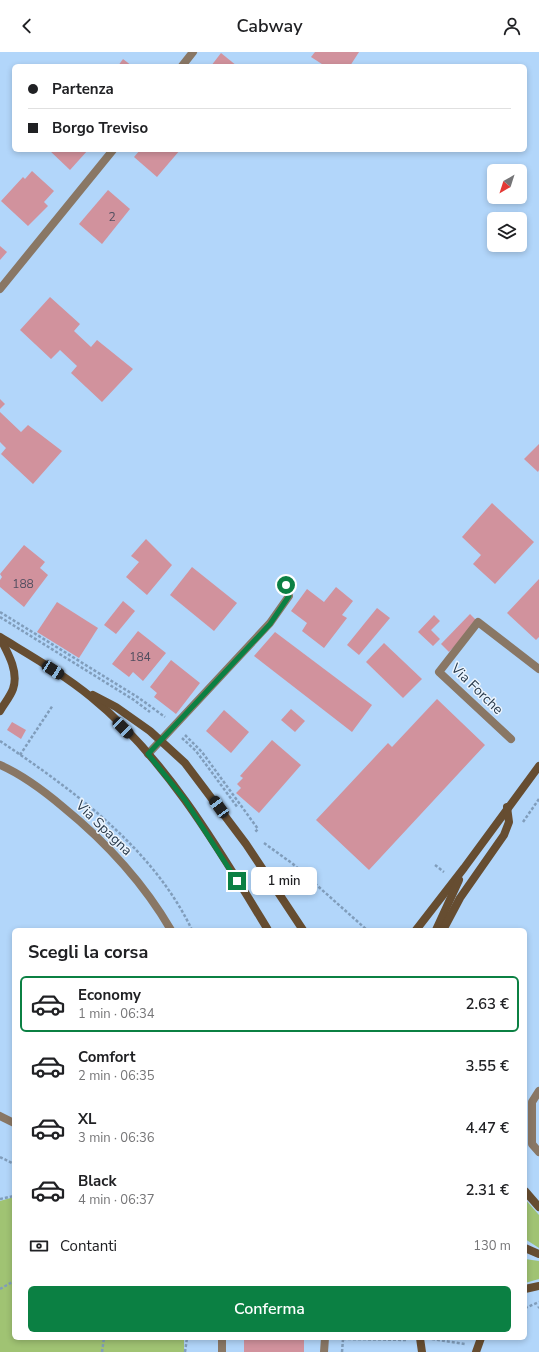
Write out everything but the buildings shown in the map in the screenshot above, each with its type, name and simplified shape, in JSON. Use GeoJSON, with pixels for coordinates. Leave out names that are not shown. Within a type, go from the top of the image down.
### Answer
{"type":"FeatureCollection","features":[{"type":"Feature","properties":{"kind":"street"},"geometry":{"type":"LineString","coordinates":[[184,64],[193,52]]}},
{"type":"Feature","properties":{"kind":"street"},"geometry":{"type":"LineString","coordinates":[[0,289],[111,152]]}},
{"type":"Feature","properties":{"kind":"street"},"geometry":{"type":"LineString","coordinates":[[148,754],[270,624],[289,596],[286,585]]}},
{"type":"Feature","properties":{"kind":"street","name":"Via Forche"},"geometry":{"type":"LineString","coordinates":[[511,739],[439,672],[478,622],[539,669]]}},
{"type":"Feature","properties":{"kind":"street"},"geometry":{"type":"LineString","coordinates":[[0,637],[78,687],[122,711],[162,740],[202,783],[246,844],[302,928]]}},
{"type":"Feature","properties":{"kind":"street"},"geometry":{"type":"LineString","coordinates":[[0,637],[13,665],[14,682],[13,690],[0,711]]}},
{"type":"Feature","properties":{"kind":"street"},"geometry":{"type":"LineString","coordinates":[[78,687],[105,710],[148,754],[185,800],[267,928]]}},
{"type":"Feature","properties":{"kind":"street","name":"Via Spagna"},"geometry":{"type":"LineString","coordinates":[[0,765],[24,778],[50,796],[102,841],[138,881],[170,928]]}},
{"type":"Feature","properties":{"kind":"street"},"geometry":{"type":"LineString","coordinates":[[418,928],[464,868],[507,807],[538,768]]}},
{"type":"Feature","properties":{"kind":"street"},"geometry":{"type":"LineString","coordinates":[[444,928],[460,898],[504,835],[509,822],[507,807]]}},
{"type":"Feature","properties":{"kind":"street"},"geometry":{"type":"LineString","coordinates":[[437,928],[464,868]]}},
{"type":"Feature","properties":{"kind":"street"},"geometry":{"type":"LineString","coordinates":[[539,1092],[532,1102],[532,1144],[539,1152]]}},
{"type":"Feature","properties":{"kind":"street"},"geometry":{"type":"LineString","coordinates":[[0,1116],[12,1122]]}},
{"type":"Feature","properties":{"kind":"street"},"geometry":{"type":"LineString","coordinates":[[527,1193],[539,1207]]}},
{"type":"Feature","properties":{"kind":"street"},"geometry":{"type":"LineString","coordinates":[[527,1249],[539,1254]]}},
{"type":"Feature","properties":{"kind":"street"},"geometry":{"type":"LineString","coordinates":[[527,1290],[538,1287]]}},
{"type":"Feature","properties":{"kind":"street"},"geometry":{"type":"LineString","coordinates":[[222,1340],[222,1352]]}},
{"type":"Feature","properties":{"kind":"street"},"geometry":{"type":"LineString","coordinates":[[324,1352],[325,1340]]}},
{"type":"Feature","properties":{"kind":"street"},"geometry":{"type":"LineString","coordinates":[[420,1340],[422,1352]]}},
{"type":"Feature","properties":{"kind":"path"},"geometry":{"type":"LineString","coordinates":[[0,612],[139,698],[166,718]]}},
{"type":"Feature","properties":{"kind":"path"},"geometry":{"type":"LineString","coordinates":[[0,617],[134,700],[152,713]]}},
{"type":"Feature","properties":{"kind":"path"},"geometry":{"type":"LineString","coordinates":[[20,755],[54,705]]}},
{"type":"Feature","properties":{"kind":"path"},"geometry":{"type":"LineString","coordinates":[[181,730],[202,752],[258,829],[255,832],[269,848],[293,864],[365,928]]}},
{"type":"Feature","properties":{"kind":"path"},"geometry":{"type":"LineString","coordinates":[[0,741],[41,769]]}},
{"type":"Feature","properties":{"kind":"path"},"geometry":{"type":"LineString","coordinates":[[435,865],[446,874]]}},
{"type":"Feature","properties":{"kind":"path"},"geometry":{"type":"LineString","coordinates":[[0,1157],[12,1163]]}},
{"type":"Feature","properties":{"kind":"path"},"geometry":{"type":"LineString","coordinates":[[0,1199],[12,1196]]}},
{"type":"Feature","properties":{"kind":"path"},"geometry":{"type":"LineString","coordinates":[[0,1289],[12,1282]]}},
{"type":"Feature","properties":{"kind":"path"},"geometry":{"type":"LineString","coordinates":[[527,1307],[539,1302]]}},
{"type":"Feature","properties":{"kind":"path"},"geometry":{"type":"LineString","coordinates":[[102,1352],[104,1340]]}},
{"type":"Feature","properties":{"kind":"path"},"geometry":{"type":"LineString","coordinates":[[185,1352],[187,1340]]}},
{"type":"Feature","properties":{"kind":"path"},"geometry":{"type":"LineString","coordinates":[[342,1352],[343,1340]]}},
{"type":"Feature","properties":{"kind":"path"},"geometry":{"type":"LineString","coordinates":[[436,1340],[468,1345]]}},
{"type":"Feature","properties":{"kind":"green space"},"geometry":{"type":"Polygon","coordinates":[[[12,1198],[12,1340],[184,1340],[184,1352],[0,1352],[0,1201],[12,1198]]]}},
{"type":"Feature","properties":{"kind":"green space"},"geometry":{"type":"Polygon","coordinates":[[[527,1201],[539,1215],[539,1248],[527,1240],[527,1201]]]}},
{"type":"Feature","properties":{"kind":"green space"},"geometry":{"type":"Polygon","coordinates":[[[527,1259],[539,1261],[539,1279],[527,1282],[527,1259]]]}},
{"type":"Feature","properties":{"kind":"route"},"geometry":{"type":"LineString","coordinates":[[237,881],[185,800],[148,754],[270,624],[289,596],[286,585]]}}]}
